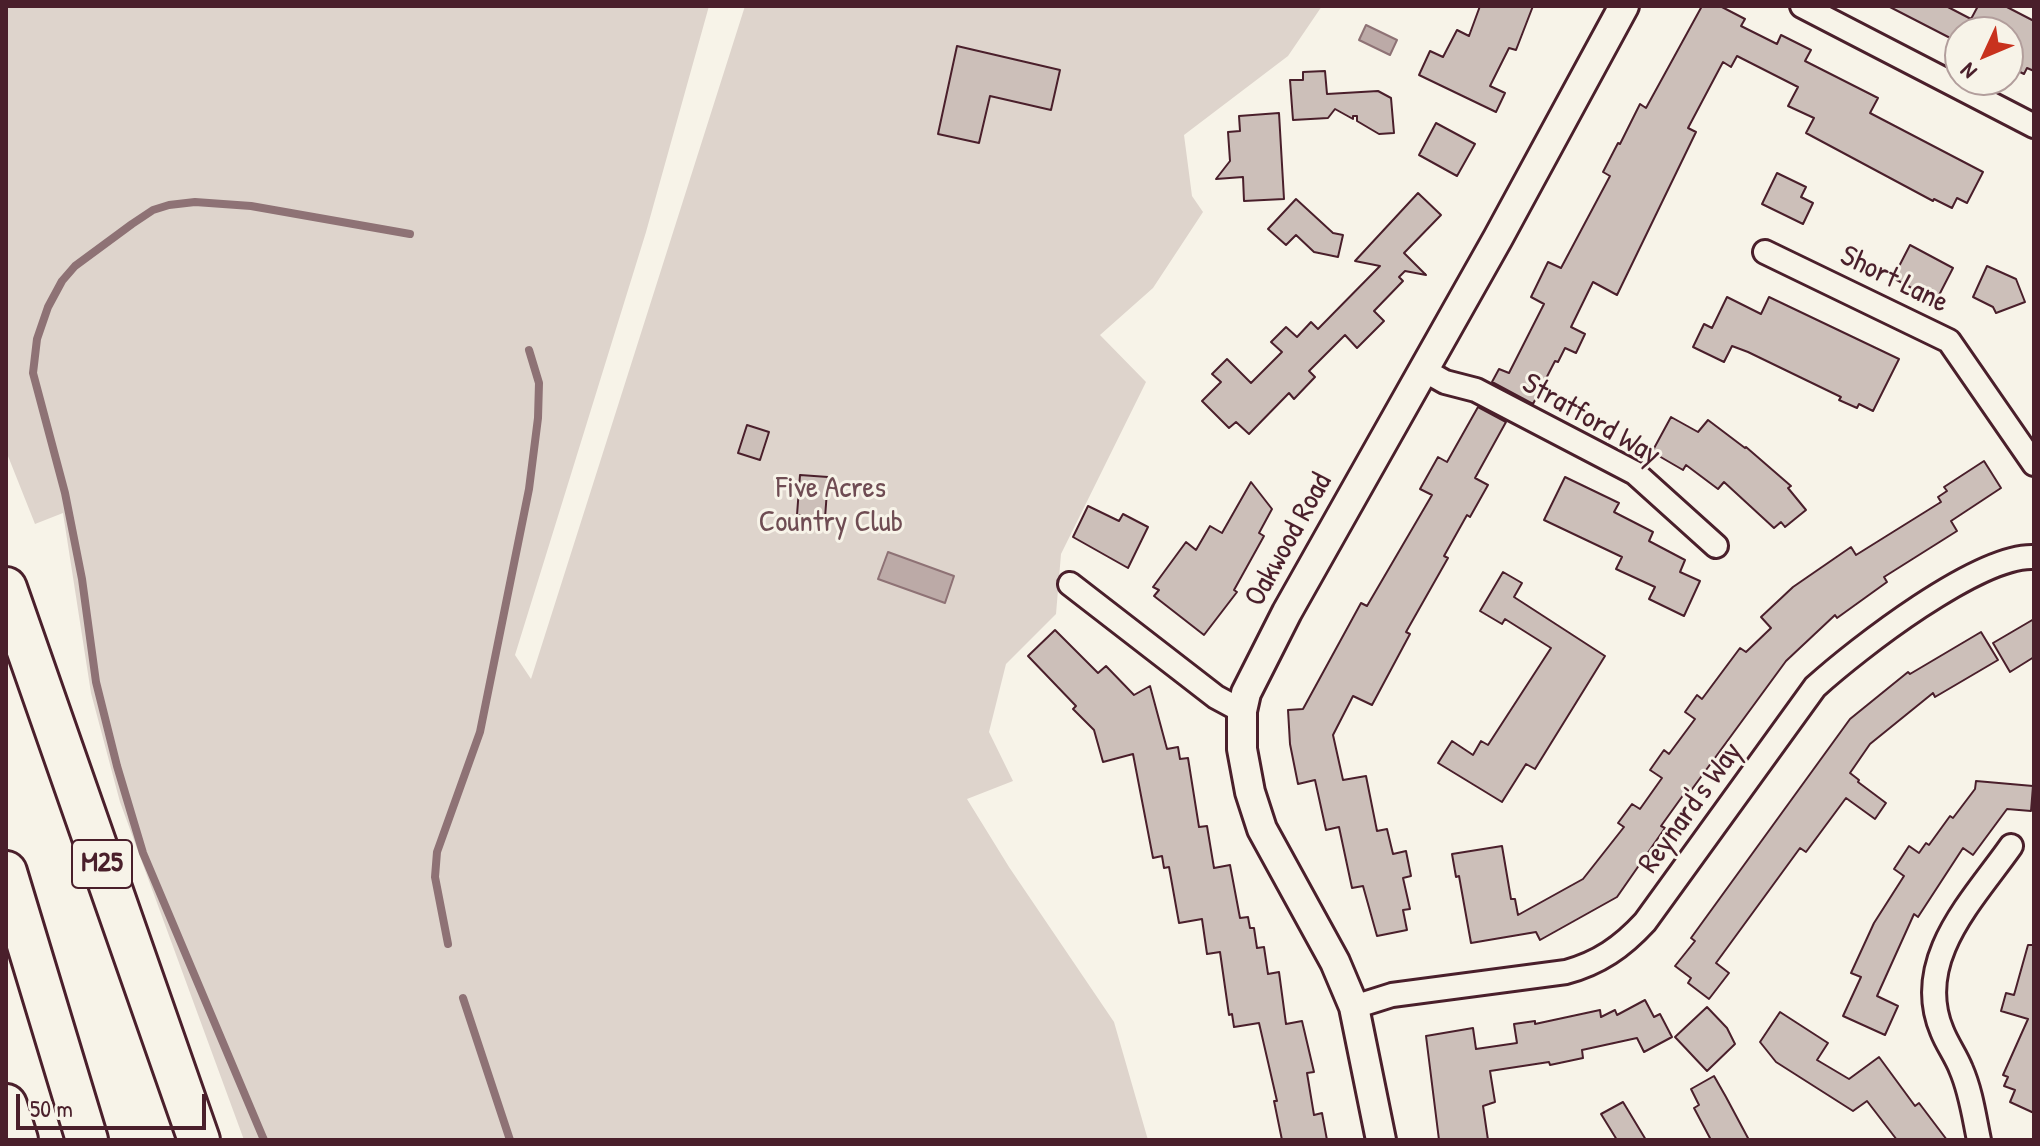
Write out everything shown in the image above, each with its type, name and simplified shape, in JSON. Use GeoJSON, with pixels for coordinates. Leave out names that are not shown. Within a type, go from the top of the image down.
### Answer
{"type":"FeatureCollection","features":[{"type":"Feature","properties":{"kind":"highway","name":"M25"},"geometry":{"type":"LineString","coordinates":[[6,588],[199,1140]]}},
{"type":"Feature","properties":{"kind":"highway"},"geometry":{"type":"LineString","coordinates":[[6,872],[87,1140]]}},
{"type":"Feature","properties":{"kind":"highway"},"geometry":{"type":"LineString","coordinates":[[6,1105],[17,1140]]}},
{"type":"Feature","properties":{"kind":"street","name":"Oakwood Road"},"geometry":{"type":"LineString","coordinates":[[1381,1140],[1354,1007],[1335,962],[1262,829],[1250,792],[1242,749],[1242,711],[1246,693],[1287,612],[1505,225],[1624,6]]}},
{"type":"Feature","properties":{"kind":"street"},"geometry":{"type":"LineString","coordinates":[[1802,6],[2034,126]]}},
{"type":"Feature","properties":{"kind":"street","name":"Short Lane"},"geometry":{"type":"LineString","coordinates":[[1765,252],[1949,341],[2034,464]]}},
{"type":"Feature","properties":{"kind":"street","name":"Stratford Way"},"geometry":{"type":"LineString","coordinates":[[1422,369],[1445,382],[1476,390],[1635,473],[1716,546]]}},
{"type":"Feature","properties":{"kind":"street","name":"Reynard's Way"},"geometry":{"type":"LineString","coordinates":[[1354,1007],[1392,995],[1566,972],[1586,967],[1607,956],[1645,922],[1815,687],[1851,655],[1919,608],[1997,563],[2034,557]]}},
{"type":"Feature","properties":{"kind":"street"},"geometry":{"type":"LineString","coordinates":[[1070,584],[1216,697],[1242,711]]}},
{"type":"Feature","properties":{"kind":"street"},"geometry":{"type":"LineString","coordinates":[[1979,1140],[1969,1090],[1935,1008],[1934,984],[1945,941],[2011,846]]}},
{"type":"Feature","properties":{"kind":"green space","name":"Five Acres Country Club"},"geometry":{"type":"Polygon","coordinates":[[[6,6],[709,6],[646,232],[515,655],[531,679],[745,6],[1322,6],[1288,56],[1184,135],[1192,196],[1203,212],[1153,288],[1100,335],[1146,382],[1061,554],[1056,614],[1006,664],[989,732],[1013,781],[967,799],[1114,1022],[1148,1140],[244,1140],[120,802],[91,693],[63,513],[35,524],[6,451],[6,6]]]}},
{"type":"Feature","properties":{"kind":"shaded area"},"geometry":{"type":"Polygon","coordinates":[[[1366,25],[1397,40],[1390,55],[1359,40],[1366,25]]]}},
{"type":"Feature","properties":{"kind":"shaded area"},"geometry":{"type":"Polygon","coordinates":[[[888,552],[954,576],[945,603],[878,579],[888,552]]]}},
{"type":"Feature","properties":{"kind":"building"},"geometry":{"type":"Polygon","coordinates":[[[1480,6],[1533,6],[1516,50],[1509,48],[1490,86],[1505,93],[1496,112],[1419,75],[1430,51],[1443,57],[1457,30],[1469,36],[1480,6]]]}},
{"type":"Feature","properties":{"kind":"building"},"geometry":{"type":"Polygon","coordinates":[[[1702,6],[1720,6],[1745,19],[1741,26],[1777,44],[1781,35],[1811,50],[1805,61],[1878,98],[1870,113],[1983,172],[1967,203],[1957,198],[1952,208],[1933,201],[1806,133],[1814,118],[1788,106],[1798,87],[1737,56],[1731,67],[1723,62],[1688,128],[1696,132],[1617,295],[1593,282],[1571,327],[1585,334],[1576,353],[1565,348],[1533,404],[1492,382],[1499,369],[1509,373],[1544,304],[1531,297],[1548,262],[1561,268],[1610,176],[1603,172],[1618,143],[1640,104],[1646,108],[1702,6]]]}},
{"type":"Feature","properties":{"kind":"building"},"geometry":{"type":"Polygon","coordinates":[[[1888,6],[1946,6],[1965,16],[1944,16],[1944,35],[1888,6]]]}},
{"type":"Feature","properties":{"kind":"building"},"geometry":{"type":"Polygon","coordinates":[[[1978,6],[2005,6],[2034,21],[2034,71],[2027,68],[2024,74],[2024,16],[1973,16],[1978,6]]]}},
{"type":"Feature","properties":{"kind":"building"},"geometry":{"type":"Polygon","coordinates":[[[957,46],[1060,70],[1051,110],[990,96],[979,143],[938,134],[957,46]]]}},
{"type":"Feature","properties":{"kind":"building"},"geometry":{"type":"Polygon","coordinates":[[[1325,71],[1327,94],[1378,91],[1391,98],[1394,133],[1379,134],[1357,121],[1357,116],[1353,119],[1335,109],[1328,118],[1293,120],[1290,80],[1303,80],[1303,72],[1325,71]]]}},
{"type":"Feature","properties":{"kind":"building"},"geometry":{"type":"Polygon","coordinates":[[[1279,113],[1284,199],[1244,201],[1243,177],[1216,179],[1230,161],[1228,132],[1240,131],[1239,116],[1279,113]]]}},
{"type":"Feature","properties":{"kind":"building"},"geometry":{"type":"Polygon","coordinates":[[[1436,123],[1475,144],[1457,176],[1419,155],[1436,123]]]}},
{"type":"Feature","properties":{"kind":"building"},"geometry":{"type":"Polygon","coordinates":[[[1777,173],[1806,187],[1801,197],[1813,203],[1803,224],[1762,204],[1777,173]]]}},
{"type":"Feature","properties":{"kind":"building"},"geometry":{"type":"Polygon","coordinates":[[[1418,193],[1441,215],[1404,253],[1426,275],[1405,271],[1399,277],[1403,281],[1374,311],[1384,321],[1357,348],[1345,335],[1309,371],[1315,377],[1294,399],[1289,393],[1249,434],[1236,422],[1229,428],[1202,401],[1221,382],[1212,374],[1227,359],[1251,383],[1282,352],[1271,342],[1286,327],[1297,337],[1311,322],[1318,329],[1380,266],[1355,261],[1418,193]]]}},
{"type":"Feature","properties":{"kind":"building"},"geometry":{"type":"Polygon","coordinates":[[[1296,199],[1333,233],[1343,235],[1338,257],[1314,252],[1296,235],[1286,245],[1268,229],[1296,199]]]}},
{"type":"Feature","properties":{"kind":"building"},"geometry":{"type":"Polygon","coordinates":[[[1910,245],[1953,268],[1936,301],[1893,278],[1910,245]]]}},
{"type":"Feature","properties":{"kind":"building"},"geometry":{"type":"Polygon","coordinates":[[[1987,266],[2016,279],[2025,302],[1996,313],[1993,307],[1973,297],[1987,266]]]}},
{"type":"Feature","properties":{"kind":"building"},"geometry":{"type":"Polygon","coordinates":[[[1727,297],[1761,314],[1769,297],[1899,359],[1873,411],[1839,400],[1841,397],[1732,346],[1724,362],[1693,347],[1704,324],[1712,328],[1727,297]]]}},
{"type":"Feature","properties":{"kind":"building"},"geometry":{"type":"Polygon","coordinates":[[[1478,407],[1506,422],[1475,478],[1488,485],[1444,556],[1448,558],[1406,632],[1410,634],[1372,705],[1353,696],[1333,735],[1343,780],[1366,776],[1377,831],[1387,829],[1393,854],[1406,851],[1411,876],[1403,878],[1410,909],[1403,910],[1407,930],[1377,936],[1363,886],[1352,888],[1339,827],[1326,830],[1315,780],[1298,784],[1290,744],[1288,710],[1303,709],[1361,603],[1367,606],[1432,495],[1420,489],[1438,457],[1447,462],[1478,407]]]}},
{"type":"Feature","properties":{"kind":"building"},"geometry":{"type":"Polygon","coordinates":[[[1671,417],[1698,432],[1708,420],[1746,447],[1791,486],[1788,488],[1806,510],[1785,527],[1781,522],[1774,528],[1724,482],[1718,489],[1686,465],[1683,470],[1652,452],[1671,417]]]}},
{"type":"Feature","properties":{"kind":"building"},"geometry":{"type":"Polygon","coordinates":[[[747,425],[769,432],[760,460],[738,453],[747,425]]]}},
{"type":"Feature","properties":{"kind":"building"},"geometry":{"type":"Polygon","coordinates":[[[1984,461],[2001,488],[1951,521],[1957,531],[1884,577],[1887,582],[1837,618],[1835,615],[1786,661],[1687,796],[1684,794],[1661,826],[1665,828],[1617,897],[1540,940],[1536,932],[1471,943],[1452,854],[1502,846],[1511,899],[1515,899],[1518,915],[1583,879],[1624,827],[1618,823],[1632,804],[1640,809],[1662,778],[1650,770],[1664,750],[1669,754],[1695,719],[1685,712],[1697,695],[1702,699],[1740,648],[1746,652],[1771,628],[1761,617],[1793,587],[1851,547],[1856,555],[1941,502],[1938,497],[1947,491],[1944,487],[1984,461]]]}},
{"type":"Feature","properties":{"kind":"building"},"geometry":{"type":"Polygon","coordinates":[[[800,475],[828,477],[825,518],[797,515],[800,475]]]}},
{"type":"Feature","properties":{"kind":"building"},"geometry":{"type":"Polygon","coordinates":[[[1565,477],[1619,503],[1614,512],[1653,532],[1649,541],[1685,560],[1680,572],[1700,581],[1684,616],[1649,599],[1655,587],[1616,569],[1622,557],[1544,520],[1565,477]]]}},
{"type":"Feature","properties":{"kind":"building"},"geometry":{"type":"Polygon","coordinates":[[[1251,482],[1272,509],[1259,533],[1264,536],[1234,590],[1237,592],[1204,635],[1154,596],[1159,590],[1153,587],[1186,542],[1196,550],[1210,526],[1222,533],[1251,482]]]}},
{"type":"Feature","properties":{"kind":"building"},"geometry":{"type":"Polygon","coordinates":[[[1088,506],[1119,521],[1123,514],[1148,527],[1128,568],[1073,537],[1088,506]]]}},
{"type":"Feature","properties":{"kind":"building"},"geometry":{"type":"Polygon","coordinates":[[[1503,572],[1522,583],[1514,597],[1605,656],[1535,769],[1526,764],[1502,802],[1438,763],[1452,741],[1473,755],[1481,741],[1488,745],[1551,648],[1505,619],[1502,624],[1480,611],[1503,572]]]}},
{"type":"Feature","properties":{"kind":"building"},"geometry":{"type":"Polygon","coordinates":[[[2034,619],[2034,657],[2010,672],[1993,643],[2034,619]]]}},
{"type":"Feature","properties":{"kind":"building"},"geometry":{"type":"Polygon","coordinates":[[[1055,630],[1098,673],[1106,666],[1134,695],[1150,686],[1167,749],[1178,747],[1180,759],[1188,758],[1199,827],[1207,826],[1214,868],[1230,865],[1240,918],[1248,917],[1250,928],[1254,928],[1257,948],[1264,947],[1268,974],[1279,972],[1286,1024],[1302,1021],[1314,1072],[1307,1073],[1314,1115],[1322,1113],[1327,1140],[1282,1140],[1274,1101],[1277,1101],[1259,1023],[1234,1027],[1232,1014],[1229,1015],[1220,952],[1207,954],[1202,919],[1179,923],[1169,867],[1164,868],[1162,856],[1153,858],[1133,754],[1103,762],[1094,730],[1073,709],[1076,706],[1028,656],[1055,630]]]}},
{"type":"Feature","properties":{"kind":"building"},"geometry":{"type":"Polygon","coordinates":[[[1981,632],[1998,660],[1935,697],[1933,693],[1870,744],[1850,773],[1886,803],[1875,819],[1846,798],[1806,852],[1800,848],[1716,963],[1729,973],[1709,999],[1688,983],[1691,978],[1675,966],[1695,941],[1691,938],[1850,719],[1908,672],[1910,674],[1981,632]]]}},
{"type":"Feature","properties":{"kind":"building"},"geometry":{"type":"Polygon","coordinates":[[[1976,781],[2033,786],[2031,811],[2007,809],[1973,855],[1963,848],[1918,917],[1914,914],[1877,996],[1898,1006],[1885,1035],[1843,1016],[1861,977],[1851,973],[1874,923],[1904,876],[1894,869],[1909,846],[1919,853],[1926,843],[1929,845],[1975,789],[1976,781]]]}},
{"type":"Feature","properties":{"kind":"building"},"geometry":{"type":"Polygon","coordinates":[[[2028,945],[2034,945],[2034,1113],[2010,1102],[2015,1090],[2004,1086],[2008,1077],[2003,1075],[2028,1019],[2001,1011],[2006,993],[2014,995],[2028,945]]]}},
{"type":"Feature","properties":{"kind":"building"},"geometry":{"type":"Polygon","coordinates":[[[1645,1000],[1654,1017],[1660,1014],[1672,1037],[1644,1052],[1637,1038],[1582,1050],[1583,1058],[1490,1071],[1495,1102],[1483,1106],[1488,1140],[1439,1140],[1426,1036],[1473,1028],[1476,1049],[1517,1043],[1514,1024],[1535,1021],[1535,1024],[1600,1010],[1601,1017],[1615,1010],[1617,1015],[1645,1000]]]}},
{"type":"Feature","properties":{"kind":"building"},"geometry":{"type":"Polygon","coordinates":[[[1707,1007],[1727,1028],[1735,1044],[1707,1071],[1675,1037],[1707,1007]]]}},
{"type":"Feature","properties":{"kind":"building"},"geometry":{"type":"Polygon","coordinates":[[[1780,1012],[1828,1043],[1817,1060],[1849,1079],[1879,1057],[1915,1106],[1919,1103],[1947,1140],[1897,1140],[1867,1101],[1853,1111],[1776,1062],[1760,1042],[1780,1012]]]}},
{"type":"Feature","properties":{"kind":"building"},"geometry":{"type":"Polygon","coordinates":[[[1714,1076],[1749,1140],[1711,1140],[1694,1108],[1699,1105],[1691,1089],[1714,1076]]]}},
{"type":"Feature","properties":{"kind":"building"},"geometry":{"type":"Polygon","coordinates":[[[1623,1102],[1646,1140],[1617,1140],[1601,1114],[1623,1102]]]}},
{"type":"Feature","properties":{"kind":"waterway"},"geometry":{"type":"LineString","coordinates":[[264,1140],[143,853],[117,766],[96,682],[82,579],[65,493],[33,373],[37,339],[48,307],[62,281],[75,266],[153,210],[169,205],[195,202],[251,206],[410,234]]}},
{"type":"Feature","properties":{"kind":"waterway"},"geometry":{"type":"LineString","coordinates":[[448,944],[435,877],[437,852],[480,732],[529,489],[539,383],[529,350]]}},
{"type":"Feature","properties":{"kind":"waterway"},"geometry":{"type":"LineString","coordinates":[[463,998],[510,1140]]}}]}
